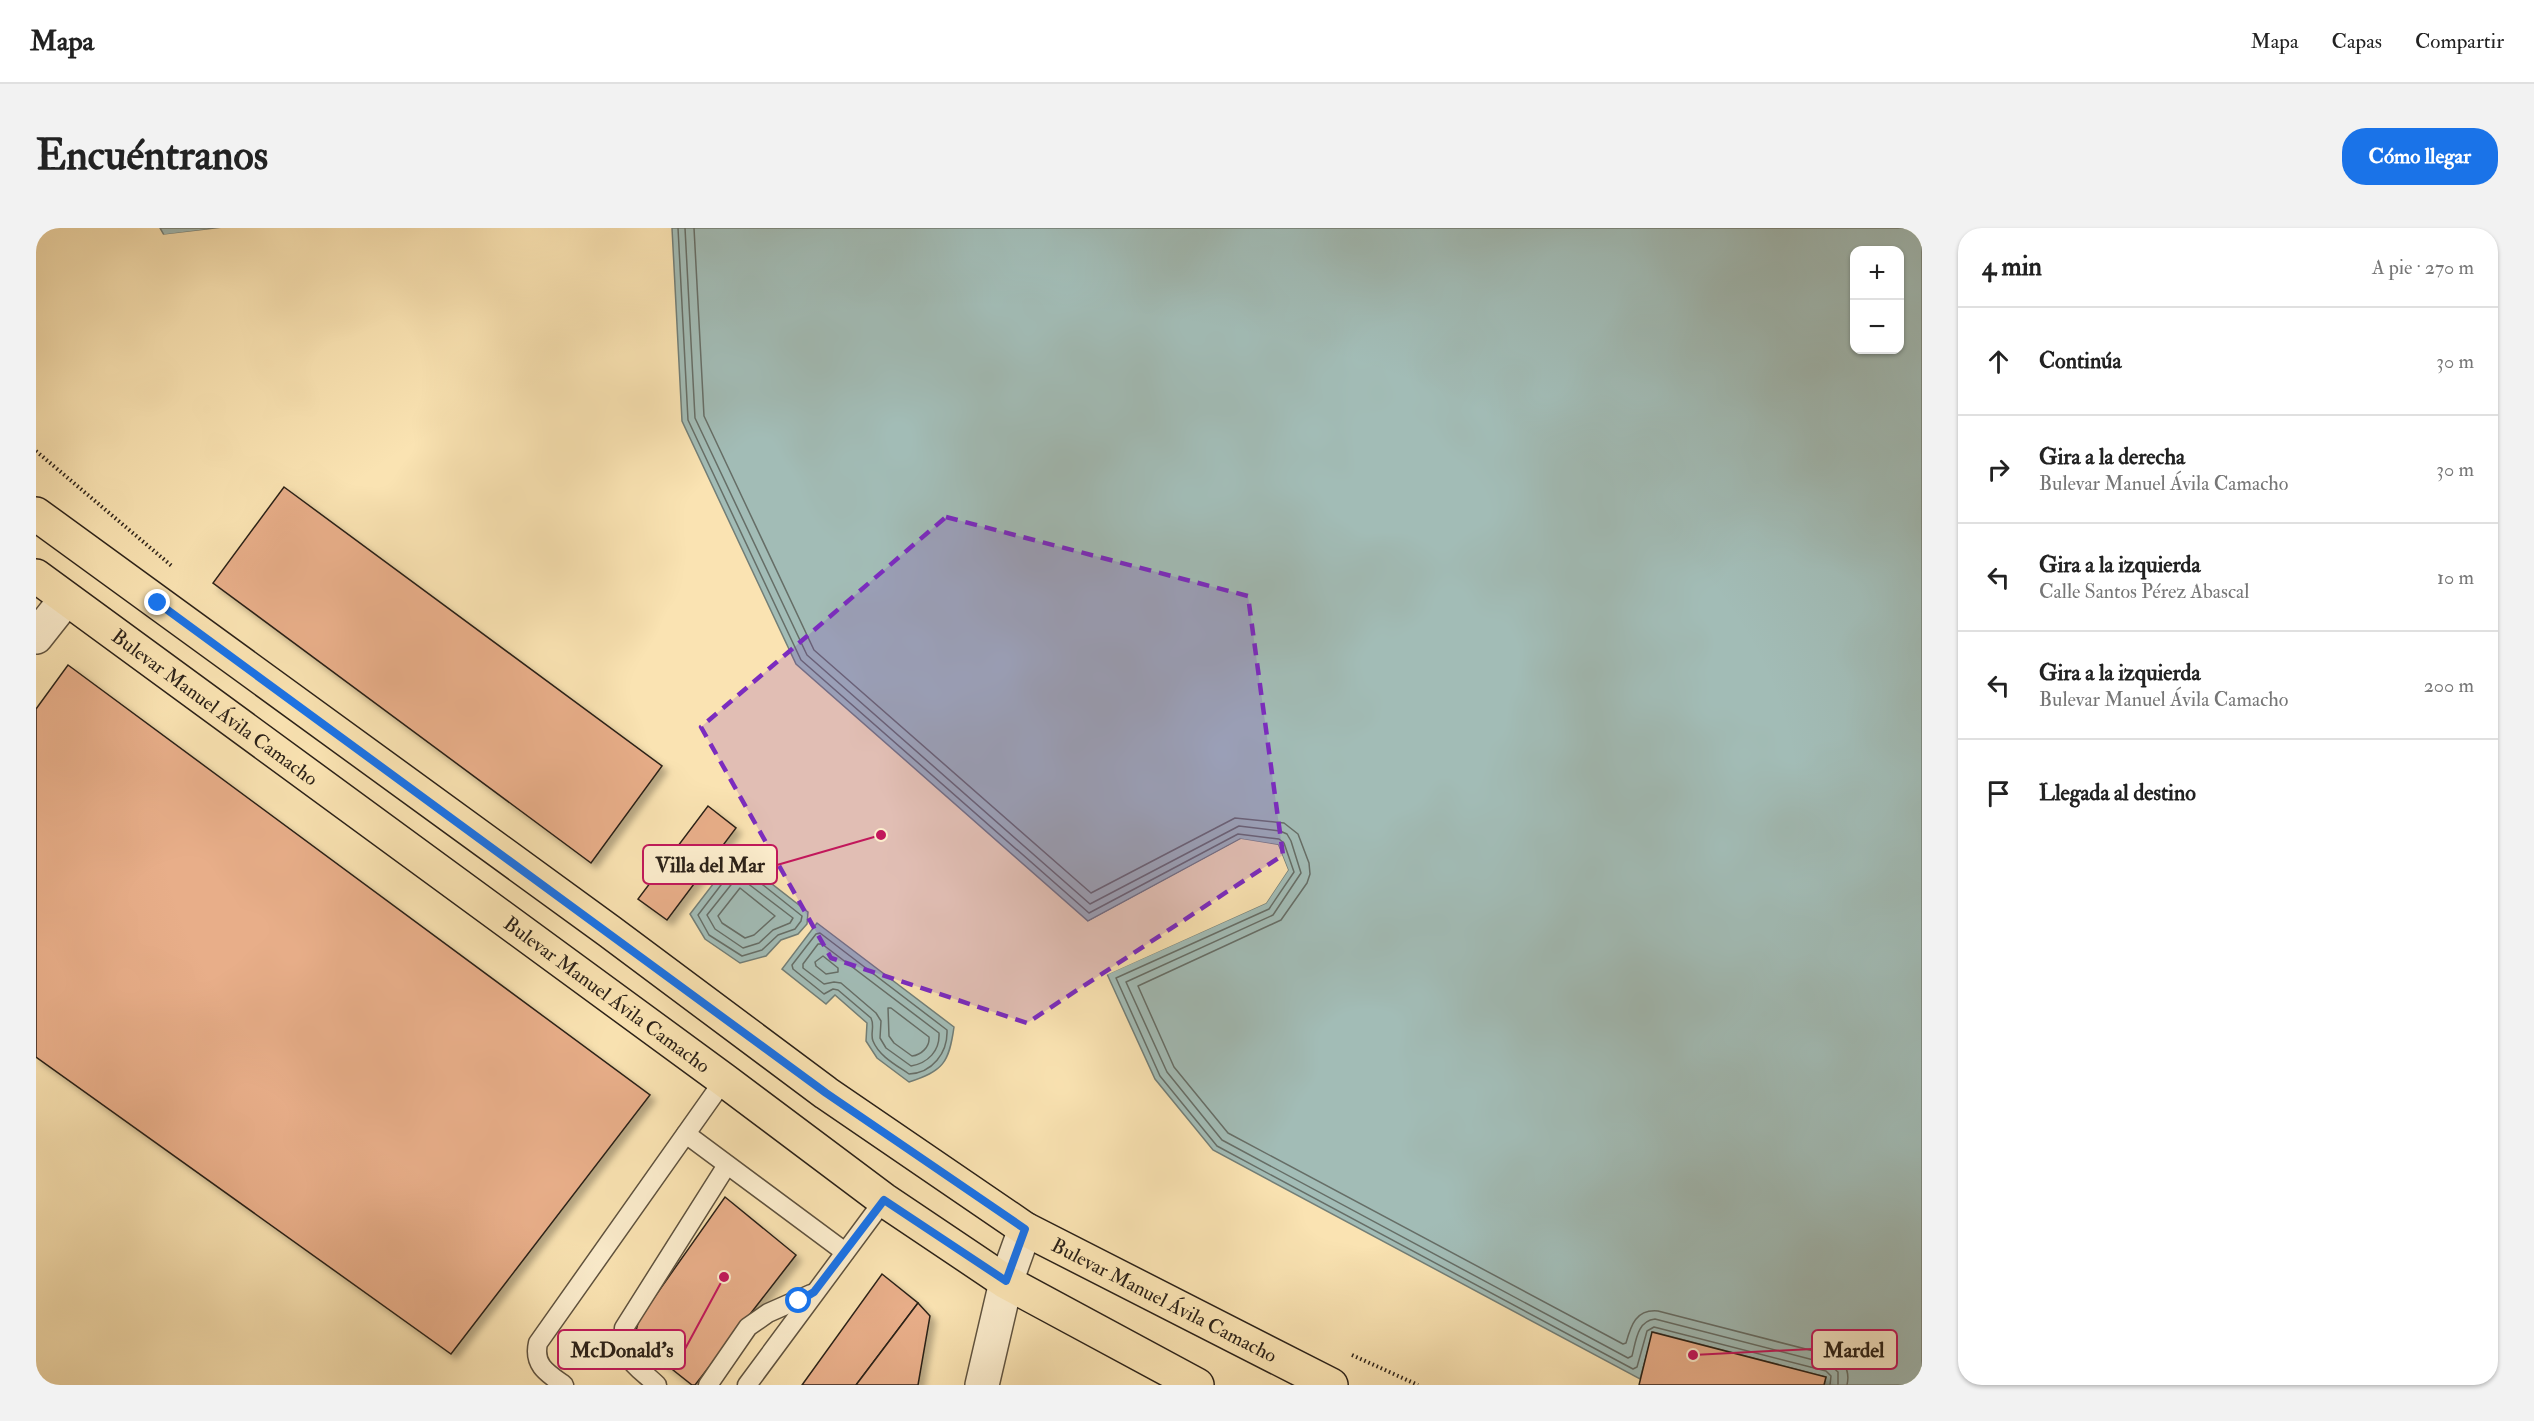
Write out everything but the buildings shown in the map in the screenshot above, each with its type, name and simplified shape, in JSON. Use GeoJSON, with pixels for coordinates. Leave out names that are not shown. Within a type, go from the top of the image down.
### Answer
{"type":"FeatureCollection","features":[{"type":"Feature","properties":{"kind":"main road","name":"Bulevar Manuel Ávila Camacho"},"geometry":{"type":"LineString","coordinates":[[36,514],[581,911],[826,1093],[1025,1229],[1332,1385]]}},
{"type":"Feature","properties":{"kind":"main road","name":"Bulevar Manuel Ávila Camacho"},"geometry":{"type":"LineString","coordinates":[[36,576],[724,1080],[884,1200],[1006,1281],[1197,1385]]}},
{"type":"Feature","properties":{"kind":"street"},"geometry":{"type":"LineString","coordinates":[[36,637],[66,599]]}},
{"type":"Feature","properties":{"kind":"street"},"geometry":{"type":"LineString","coordinates":[[982,1385],[1006,1281],[1025,1229]]}},
{"type":"Feature","properties":{"kind":"lane"},"geometry":{"type":"LineString","coordinates":[[564,1385],[542,1369],[537,1361],[538,1343],[724,1080]]}},
{"type":"Feature","properties":{"kind":"lane"},"geometry":{"type":"LineString","coordinates":[[686,1134],[844,1252]]}},
{"type":"Feature","properties":{"kind":"lane"},"geometry":{"type":"LineString","coordinates":[[657,1385],[626,1357],[622,1344],[624,1328],[727,1165]]}},
{"type":"Feature","properties":{"kind":"lane"},"geometry":{"type":"LineString","coordinates":[[747,1385],[884,1200]]}},
{"type":"Feature","properties":{"kind":"lane"},"geometry":{"type":"LineString","coordinates":[[708,1385],[748,1328],[768,1313],[814,1292]]}},
{"type":"Feature","properties":{"kind":"path"},"geometry":{"type":"LineString","coordinates":[[36,451],[180,574]]}},
{"type":"Feature","properties":{"kind":"path"},"geometry":{"type":"LineString","coordinates":[[1343,1351],[1418,1385]]}},
{"type":"Feature","properties":{"kind":"highlighted area"},"geometry":{"type":"Polygon","coordinates":[[[946,517],[1248,596],[1283,855],[1027,1023],[831,958],[701,727],[946,517]]]}},
{"type":"Feature","properties":{"kind":"water"},"geometry":{"type":"Polygon","coordinates":[[[160,228],[221,228],[164,235],[160,228]]]}},
{"type":"Feature","properties":{"kind":"water"},"geometry":{"type":"Polygon","coordinates":[[[672,228],[1922,228],[1922,1385],[1824,1385],[1826,1377],[1653,1332],[1640,1379],[1213,1150],[1155,1079],[1107,974],[1266,903],[1288,870],[1278,845],[1240,839],[1088,921],[796,664],[682,421],[672,228]]]}},
{"type":"Feature","properties":{"kind":"water"},"geometry":{"type":"Polygon","coordinates":[[[730,862],[745,863],[808,912],[807,924],[798,934],[781,940],[766,956],[740,963],[705,939],[690,914],[730,862]]]}},
{"type":"Feature","properties":{"kind":"water"},"geometry":{"type":"Polygon","coordinates":[[[817,923],[954,1027],[947,1057],[937,1069],[909,1082],[877,1058],[866,1041],[867,1023],[835,995],[826,1004],[782,969],[817,923]]]}},
{"type":"Feature","properties":{"kind":"pier"},"geometry":{"type":"Polygon","coordinates":[[[224,228],[221,231],[165,238],[161,235],[224,228]]]}},
{"type":"Feature","properties":{"kind":"pier"},"geometry":{"type":"Polygon","coordinates":[[[1241,839],[1278,845],[1288,870],[1266,903],[1104,976],[1106,972],[1264,901],[1285,870],[1276,847],[1241,842],[1090,924],[1086,923],[1241,839]]]}},
{"type":"Feature","properties":{"kind":"place","name":"Villa del Mar"},"geometry":{"type":"Point","coordinates":[881,835]}},
{"type":"Feature","properties":{"kind":"place","name":"McDonald's"},"geometry":{"type":"Point","coordinates":[724,1277]}},
{"type":"Feature","properties":{"kind":"place","name":"Mardel"},"geometry":{"type":"Point","coordinates":[1693,1355]}},
{"type":"Feature","properties":{"kind":"route"},"geometry":{"type":"LineString","coordinates":[[158,603],[826,1093],[1025,1229],[1006,1281],[884,1200],[814,1292],[799,1301]]}}]}
